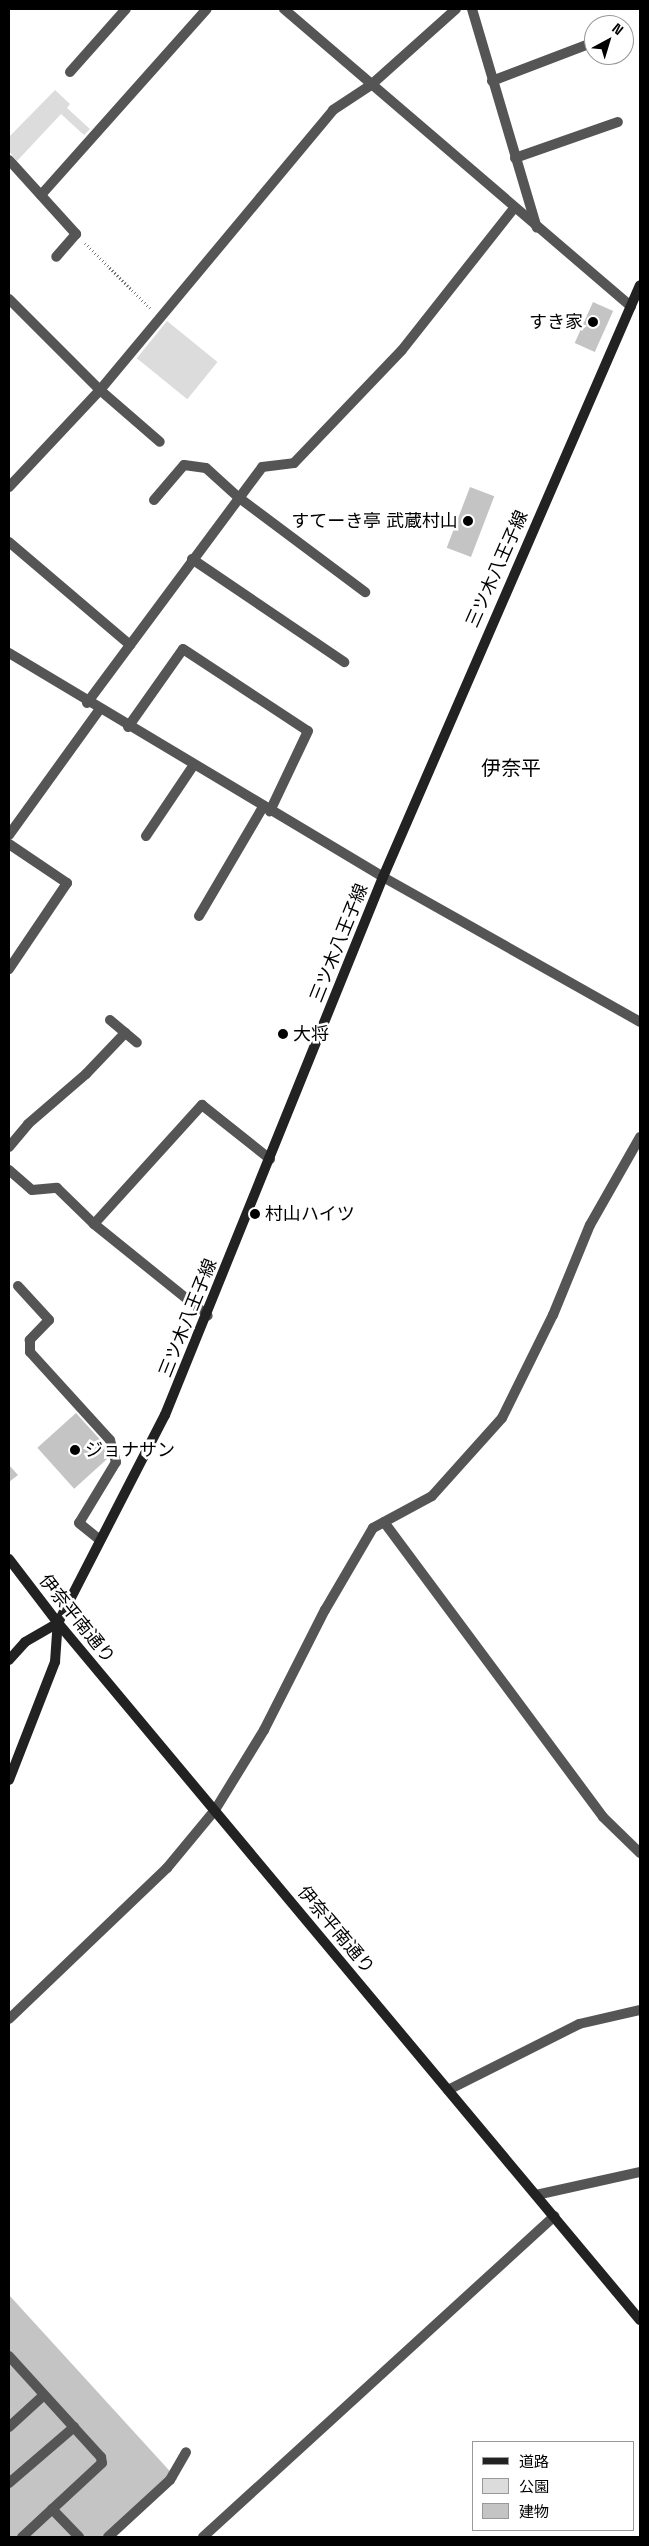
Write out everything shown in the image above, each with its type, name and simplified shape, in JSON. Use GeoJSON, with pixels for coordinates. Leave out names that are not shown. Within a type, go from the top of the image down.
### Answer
{"type":"FeatureCollection","features":[{"type":"Feature","properties":{"kind":"main road","name":"三ツ木八王子線"},"geometry":{"type":"LineString","coordinates":[[9,1780],[54,1662],[58,1623],[99,1539],[165,1415],[208,1316],[383,877],[640,285]]}},
{"type":"Feature","properties":{"kind":"main road"},"geometry":{"type":"LineString","coordinates":[[631,306],[640,314]]}},
{"type":"Feature","properties":{"kind":"main road","name":"伊奈平南通り"},"geometry":{"type":"LineString","coordinates":[[9,1559],[58,1623],[640,2320]]}},
{"type":"Feature","properties":{"kind":"main road"},"geometry":{"type":"LineString","coordinates":[[9,1660],[25,1642],[58,1623]]}},
{"type":"Feature","properties":{"kind":"street"},"geometry":{"type":"LineString","coordinates":[[70,72],[126,9]]}},
{"type":"Feature","properties":{"kind":"street"},"geometry":{"type":"LineString","coordinates":[[41,196],[207,9]]}},
{"type":"Feature","properties":{"kind":"street"},"geometry":{"type":"LineString","coordinates":[[284,9],[538,229],[631,306]]}},
{"type":"Feature","properties":{"kind":"street"},"geometry":{"type":"LineString","coordinates":[[9,487],[100,390],[333,110],[371,85],[456,9]]}},
{"type":"Feature","properties":{"kind":"street"},"geometry":{"type":"LineString","coordinates":[[472,9],[514,158],[538,229]]}},
{"type":"Feature","properties":{"kind":"street"},"geometry":{"type":"LineString","coordinates":[[492,81],[584,46]]}},
{"type":"Feature","properties":{"kind":"street"},"geometry":{"type":"LineString","coordinates":[[514,158],[618,122]]}},
{"type":"Feature","properties":{"kind":"street"},"geometry":{"type":"LineString","coordinates":[[9,160],[76,234],[56,257]]}},
{"type":"Feature","properties":{"kind":"street"},"geometry":{"type":"LineString","coordinates":[[87,703],[238,497],[262,468],[294,463],[301,456],[402,350],[514,208]]}},
{"type":"Feature","properties":{"kind":"street"},"geometry":{"type":"LineString","coordinates":[[9,299],[100,390],[160,442]]}},
{"type":"Feature","properties":{"kind":"street"},"geometry":{"type":"LineString","coordinates":[[154,500],[184,465],[206,468],[238,497],[365,592]]}},
{"type":"Feature","properties":{"kind":"street"},"geometry":{"type":"LineString","coordinates":[[9,542],[130,645]]}},
{"type":"Feature","properties":{"kind":"street"},"geometry":{"type":"LineString","coordinates":[[192,560],[344,662]]}},
{"type":"Feature","properties":{"kind":"street"},"geometry":{"type":"LineString","coordinates":[[128,728],[183,649],[308,731],[267,809],[199,916]]}},
{"type":"Feature","properties":{"kind":"street"},"geometry":{"type":"LineString","coordinates":[[9,653],[87,703],[192,766],[383,877],[640,1022]]}},
{"type":"Feature","properties":{"kind":"street"},"geometry":{"type":"LineString","coordinates":[[9,835],[99,710]]}},
{"type":"Feature","properties":{"kind":"street"},"geometry":{"type":"LineString","coordinates":[[146,836],[192,766]]}},
{"type":"Feature","properties":{"kind":"street"},"geometry":{"type":"LineString","coordinates":[[9,844],[67,883],[9,969]]}},
{"type":"Feature","properties":{"kind":"street"},"geometry":{"type":"LineString","coordinates":[[110,1020],[137,1044]]}},
{"type":"Feature","properties":{"kind":"street"},"geometry":{"type":"LineString","coordinates":[[9,1147],[28,1124],[86,1074],[125,1033]]}},
{"type":"Feature","properties":{"kind":"street"},"geometry":{"type":"LineString","coordinates":[[94,1224],[202,1105],[270,1159]]}},
{"type":"Feature","properties":{"kind":"street"},"geometry":{"type":"LineString","coordinates":[[9,2019],[167,1868],[215,1810],[264,1730],[325,1610],[373,1528],[432,1496],[502,1418],[553,1315],[590,1225],[640,1137]]}},
{"type":"Feature","properties":{"kind":"street"},"geometry":{"type":"LineString","coordinates":[[9,1170],[32,1190],[57,1188],[94,1224],[208,1316]]}},
{"type":"Feature","properties":{"kind":"street"},"geometry":{"type":"LineString","coordinates":[[18,1286],[49,1320],[30,1340],[30,1352],[110,1440],[116,1462],[79,1523],[99,1539]]}},
{"type":"Feature","properties":{"kind":"street"},"geometry":{"type":"LineString","coordinates":[[384,1522],[603,1817],[640,1853]]}},
{"type":"Feature","properties":{"kind":"street"},"geometry":{"type":"LineString","coordinates":[[448,2090],[579,2024],[640,2010]]}},
{"type":"Feature","properties":{"kind":"street"},"geometry":{"type":"LineString","coordinates":[[536,2195],[640,2172]]}},
{"type":"Feature","properties":{"kind":"street"},"geometry":{"type":"LineString","coordinates":[[203,2537],[554,2216]]}},
{"type":"Feature","properties":{"kind":"street"},"geometry":{"type":"LineString","coordinates":[[10,2359],[101,2457],[102,2463],[22,2537]]}},
{"type":"Feature","properties":{"kind":"street"},"geometry":{"type":"LineString","coordinates":[[9,2427],[44,2395]]}},
{"type":"Feature","properties":{"kind":"street"},"geometry":{"type":"LineString","coordinates":[[9,2483],[74,2427]]}},
{"type":"Feature","properties":{"kind":"street"},"geometry":{"type":"LineString","coordinates":[[108,2537],[170,2480],[186,2452]]}},
{"type":"Feature","properties":{"kind":"street"},"geometry":{"type":"LineString","coordinates":[[52,2510],[78,2537]]}},
{"type":"Feature","properties":{"kind":"path"},"geometry":{"type":"LineString","coordinates":[[76,234],[161,319]]}},
{"type":"Feature","properties":{"kind":"green space"},"geometry":{"type":"Polygon","coordinates":[[[55,90],[70,104],[67,108],[90,129],[84,135],[61,114],[17,161],[9,151],[9,137],[55,90]]]}},
{"type":"Feature","properties":{"kind":"green space"},"geometry":{"type":"Polygon","coordinates":[[[167,321],[218,362],[187,399],[137,358],[167,321]]]}},
{"type":"Feature","properties":{"kind":"building"},"geometry":{"type":"Polygon","coordinates":[[[593,302],[613,311],[595,352],[575,343],[593,302]]]}},
{"type":"Feature","properties":{"kind":"building","name":"すてーき亭 武蔵村山"},"geometry":{"type":"Polygon","coordinates":[[[470,487],[494,496],[471,557],[447,548],[470,487]]]}},
{"type":"Feature","properties":{"kind":"building","name":"ジョナサン"},"geometry":{"type":"Polygon","coordinates":[[[76,1413],[113,1454],[74,1489],[37,1448],[76,1413]]]}},
{"type":"Feature","properties":{"kind":"building"},"geometry":{"type":"Polygon","coordinates":[[[9,1465],[18,1475],[9,1482],[9,1465]]]}},
{"type":"Feature","properties":{"kind":"building"},"geometry":{"type":"Polygon","coordinates":[[[9,2295],[177,2479],[114,2537],[9,2537],[9,2295]]]}},
{"type":"Feature","properties":{"kind":"place","name":"すき家"},"geometry":{"type":"Point","coordinates":[593,322]}},
{"type":"Feature","properties":{"kind":"place","name":"すてーき亭 武蔵村山"},"geometry":{"type":"Point","coordinates":[468,521]}},
{"type":"Feature","properties":{"kind":"place","name":"大将"},"geometry":{"type":"Point","coordinates":[283,1034]}},
{"type":"Feature","properties":{"kind":"place","name":"村山ハイツ"},"geometry":{"type":"Point","coordinates":[255,1214]}},
{"type":"Feature","properties":{"kind":"place","name":"ジョナサン"},"geometry":{"type":"Point","coordinates":[75,1450]}},
{"type":"Feature","properties":{"kind":"district","name":"伊奈平"},"geometry":{"type":"Point","coordinates":[511,768]}}]}
